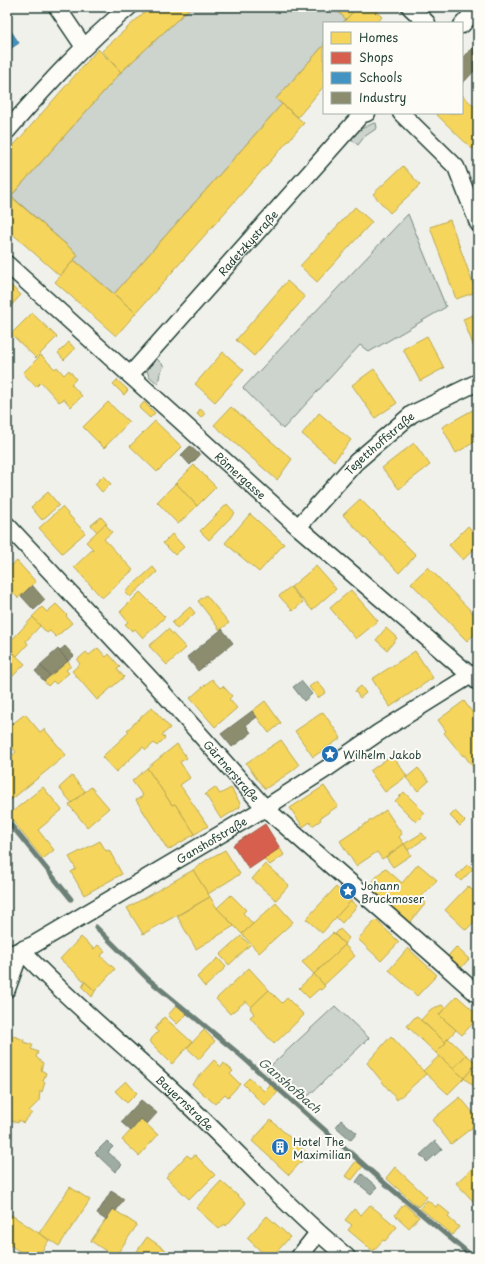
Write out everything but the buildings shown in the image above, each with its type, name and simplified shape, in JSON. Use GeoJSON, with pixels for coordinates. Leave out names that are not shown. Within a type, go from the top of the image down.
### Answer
{"type":"FeatureCollection","features":[{"type":"Feature","properties":{"kind":"street"},"geometry":{"type":"LineString","coordinates":[[57,7],[84,47]]}},
{"type":"Feature","properties":{"kind":"street"},"geometry":{"type":"LineString","coordinates":[[7,130],[84,47],[109,23],[129,7]]}},
{"type":"Feature","properties":{"kind":"street"},"geometry":{"type":"LineString","coordinates":[[410,7],[426,22]]}},
{"type":"Feature","properties":{"kind":"street"},"geometry":{"type":"LineString","coordinates":[[463,23],[478,7]]}},
{"type":"Feature","properties":{"kind":"street","name":"Radetzkystraße"},"geometry":{"type":"LineString","coordinates":[[130,375],[361,115],[364,114]]}},
{"type":"Feature","properties":{"kind":"street"},"geometry":{"type":"LineString","coordinates":[[402,114],[456,167],[478,223]]}},
{"type":"Feature","properties":{"kind":"street","name":"Römergasse"},"geometry":{"type":"LineString","coordinates":[[7,264],[298,527],[476,677]]}},
{"type":"Feature","properties":{"kind":"street","name":"Tegetthoffstraße"},"geometry":{"type":"LineString","coordinates":[[298,527],[356,462],[412,414],[478,382]]}},
{"type":"Feature","properties":{"kind":"street","name":"Gärtnerstraße"},"geometry":{"type":"LineString","coordinates":[[7,525],[158,686],[265,808],[478,995]]}},
{"type":"Feature","properties":{"kind":"street","name":"Ganshofstraße"},"geometry":{"type":"LineString","coordinates":[[14,953],[265,808],[329,767],[378,733],[476,677]]}},
{"type":"Feature","properties":{"kind":"street"},"geometry":{"type":"LineString","coordinates":[[7,989],[14,953]]}},
{"type":"Feature","properties":{"kind":"street","name":"Bayernstraße"},"geometry":{"type":"LineString","coordinates":[[14,953],[44,974],[184,1101],[318,1233],[346,1257]]}},
{"type":"Feature","properties":{"kind":"street"},"geometry":{"type":"LineString","coordinates":[[299,1257],[318,1233]]}},
{"type":"Feature","properties":{"kind":"shaded area"},"geometry":{"type":"Polygon","coordinates":[[[191,7],[333,7],[346,19],[344,22],[323,22],[323,46],[276,99],[282,104],[114,294],[74,260],[78,255],[11,196],[121,72],[191,7]]]}},
{"type":"Feature","properties":{"kind":"shaded area"},"geometry":{"type":"Polygon","coordinates":[[[376,123],[377,128],[364,137],[358,145],[350,138],[361,129],[376,123]]]}},
{"type":"Feature","properties":{"kind":"shaded area"},"geometry":{"type":"Polygon","coordinates":[[[408,214],[446,307],[369,352],[360,345],[283,429],[243,388],[408,214]]]}},
{"type":"Feature","properties":{"kind":"shaded area"},"geometry":{"type":"Polygon","coordinates":[[[156,358],[164,366],[160,373],[158,384],[149,376],[147,371],[156,358]]]}},
{"type":"Feature","properties":{"kind":"shaded area"},"geometry":{"type":"Polygon","coordinates":[[[301,681],[312,694],[304,701],[293,687],[301,681]]]}},
{"type":"Feature","properties":{"kind":"shaded area"},"geometry":{"type":"Polygon","coordinates":[[[335,1006],[369,1038],[302,1102],[265,1071],[335,1006]]]}},
{"type":"Feature","properties":{"kind":"shaded area"},"geometry":{"type":"Polygon","coordinates":[[[341,1120],[357,1133],[351,1140],[336,1127],[341,1120]]]}},
{"type":"Feature","properties":{"kind":"shaded area"},"geometry":{"type":"Polygon","coordinates":[[[107,1141],[113,1147],[108,1152],[122,1165],[115,1172],[95,1153],[107,1141]]]}},
{"type":"Feature","properties":{"kind":"shaded area"},"geometry":{"type":"Polygon","coordinates":[[[435,1141],[442,1149],[427,1162],[420,1155],[435,1141]]]}},
{"type":"Feature","properties":{"kind":"shaded area"},"geometry":{"type":"Polygon","coordinates":[[[362,1174],[377,1187],[371,1194],[356,1182],[362,1174]]]}},
{"type":"Feature","properties":{"kind":"waterway","name":"Ganshofbach"},"geometry":{"type":"LineString","coordinates":[[7,820],[71,899]]}},
{"type":"Feature","properties":{"kind":"waterway","name":"Ganshofbach"},"geometry":{"type":"LineString","coordinates":[[96,927],[148,979],[239,1054],[388,1186],[473,1257]]}},
{"type":"Feature","properties":{"kind":"place","name":"Wilhelm Jakob"},"geometry":{"type":"Point","coordinates":[330,754]}},
{"type":"Feature","properties":{"kind":"place","name":"Johann Bruckmoser"},"geometry":{"type":"Point","coordinates":[348,891]}},
{"type":"Feature","properties":{"kind":"place","name":"Hotel The Maximilian"},"geometry":{"type":"Point","coordinates":[280,1147]}}]}
